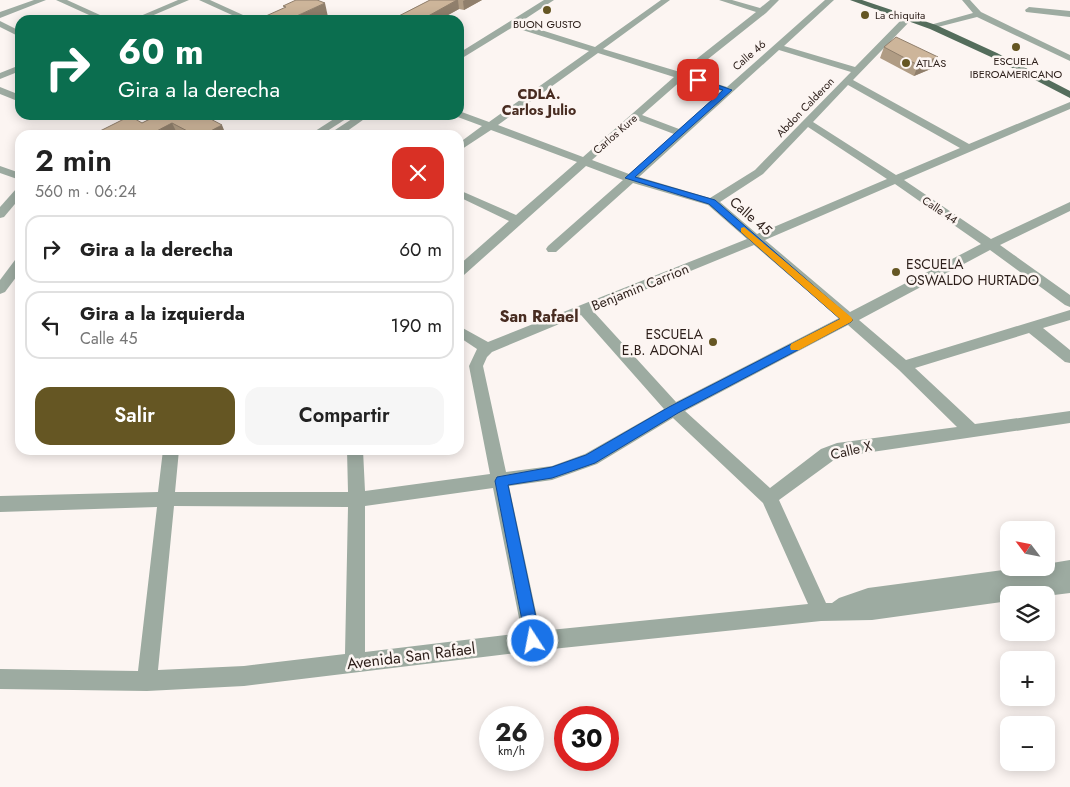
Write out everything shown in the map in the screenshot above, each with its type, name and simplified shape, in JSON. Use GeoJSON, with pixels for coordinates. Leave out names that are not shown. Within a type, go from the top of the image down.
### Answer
{"type":"FeatureCollection","features":[{"type":"Feature","properties":{"kind":"main road"},"geometry":{"type":"LineString","coordinates":[[854,0],[933,27],[994,54],[1070,94]]}},
{"type":"Feature","properties":{"kind":"street"},"geometry":{"type":"LineString","coordinates":[[0,16],[42,0]]}},
{"type":"Feature","properties":{"kind":"street"},"geometry":{"type":"LineString","coordinates":[[60,0],[95,15]]}},
{"type":"Feature","properties":{"kind":"street"},"geometry":{"type":"LineString","coordinates":[[148,15],[185,0]]}},
{"type":"Feature","properties":{"kind":"street"},"geometry":{"type":"LineString","coordinates":[[203,0],[238,15]]}},
{"type":"Feature","properties":{"kind":"street"},"geometry":{"type":"LineString","coordinates":[[464,44],[536,0]]}},
{"type":"Feature","properties":{"kind":"street"},"geometry":{"type":"LineString","coordinates":[[464,54],[550,0]]}},
{"type":"Feature","properties":{"kind":"street"},"geometry":{"type":"LineString","coordinates":[[464,144],[666,0]]}},
{"type":"Feature","properties":{"kind":"street"},"geometry":{"type":"LineString","coordinates":[[723,0],[763,11]]}},
{"type":"Feature","properties":{"kind":"street","name":"Carlos Kure"},"geometry":{"type":"LineString","coordinates":[[464,268],[682,75],[775,0]]}},
{"type":"Feature","properties":{"kind":"street","name":"Calle 46"},"geometry":{"type":"LineString","coordinates":[[552,249],[629,178],[830,0]]}},
{"type":"Feature","properties":{"kind":"street"},"geometry":{"type":"LineString","coordinates":[[966,0],[978,14],[1070,58]]}},
{"type":"Feature","properties":{"kind":"street"},"geometry":{"type":"LineString","coordinates":[[1030,10],[1070,14]]}},
{"type":"Feature","properties":{"kind":"street"},"geometry":{"type":"LineString","coordinates":[[933,27],[978,14]]}},
{"type":"Feature","properties":{"kind":"street","name":"Abdon Calderon"},"geometry":{"type":"LineString","coordinates":[[712,202],[759,172],[908,18]]}},
{"type":"Feature","properties":{"kind":"street"},"geometry":{"type":"LineString","coordinates":[[0,24],[15,32]]}},
{"type":"Feature","properties":{"kind":"street"},"geometry":{"type":"LineString","coordinates":[[512,24],[728,90]]}},
{"type":"Feature","properties":{"kind":"street"},"geometry":{"type":"LineString","coordinates":[[777,47],[858,71]]}},
{"type":"Feature","properties":{"kind":"street"},"geometry":{"type":"LineString","coordinates":[[0,76],[15,70]]}},
{"type":"Feature","properties":{"kind":"street"},"geometry":{"type":"LineString","coordinates":[[848,81],[967,148]]}},
{"type":"Feature","properties":{"kind":"street"},"geometry":{"type":"LineString","coordinates":[[0,90],[15,97]]}},
{"type":"Feature","properties":{"kind":"street","name":"Benjamin Carrion"},"geometry":{"type":"LineString","coordinates":[[487,348],[755,240],[1070,105]]}},
{"type":"Feature","properties":{"kind":"street","name":"Calle 45"},"geometry":{"type":"LineString","coordinates":[[464,116],[582,162],[712,202],[904,366],[971,430]]}},
{"type":"Feature","properties":{"kind":"street"},"geometry":{"type":"LineString","coordinates":[[635,116],[680,133]]}},
{"type":"Feature","properties":{"kind":"street"},"geometry":{"type":"LineString","coordinates":[[322,130],[339,120]]}},
{"type":"Feature","properties":{"kind":"street"},"geometry":{"type":"LineString","coordinates":[[341,130],[357,120]]}},
{"type":"Feature","properties":{"kind":"street","name":"Calle 44"},"geometry":{"type":"LineString","coordinates":[[807,122],[990,245],[1070,302]]}},
{"type":"Feature","properties":{"kind":"street"},"geometry":{"type":"LineString","coordinates":[[0,169],[15,175]]}},
{"type":"Feature","properties":{"kind":"street"},"geometry":{"type":"LineString","coordinates":[[464,195],[517,220]]}},
{"type":"Feature","properties":{"kind":"street"},"geometry":{"type":"LineString","coordinates":[[0,214],[15,197]]}},
{"type":"Feature","properties":{"kind":"street"},"geometry":{"type":"LineString","coordinates":[[0,504],[167,499],[357,500],[552,473],[590,459],[674,410],[990,245],[1070,207]]}},
{"type":"Feature","properties":{"kind":"street"},"geometry":{"type":"LineString","coordinates":[[0,289],[15,270]]}},
{"type":"Feature","properties":{"kind":"street"},"geometry":{"type":"LineString","coordinates":[[584,310],[674,410],[769,498],[821,612]]}},
{"type":"Feature","properties":{"kind":"street"},"geometry":{"type":"LineString","coordinates":[[904,366],[1070,315]]}},
{"type":"Feature","properties":{"kind":"street"},"geometry":{"type":"LineString","coordinates":[[1032,327],[1070,358]]}},
{"type":"Feature","properties":{"kind":"street"},"geometry":{"type":"LineString","coordinates":[[464,333],[487,348],[481,354],[476,366],[533,641]]}},
{"type":"Feature","properties":{"kind":"street","name":"Calle X"},"geometry":{"type":"LineString","coordinates":[[769,498],[826,454],[853,447],[1070,417]]}},
{"type":"Feature","properties":{"kind":"street"},"geometry":{"type":"LineString","coordinates":[[147,681],[171,455]]}},
{"type":"Feature","properties":{"kind":"street"},"geometry":{"type":"LineString","coordinates":[[355,455],[357,500],[355,662]]}},
{"type":"Feature","properties":{"kind":"street","name":"Avenida San Rafael"},"geometry":{"type":"LineString","coordinates":[[821,612],[868,597],[1070,569]]}},
{"type":"Feature","properties":{"kind":"street","name":"Avenida San Rafael"},"geometry":{"type":"LineString","coordinates":[[0,679],[147,681],[244,676],[533,641],[821,612],[872,611],[1070,584]]}},
{"type":"Feature","properties":{"kind":"building"},"geometry":{"type":"Polygon","coordinates":[[[296,0],[317,0],[325,3],[299,15],[268,15],[286,7],[283,6],[296,0]]]}},
{"type":"Feature","properties":{"kind":"building"},"geometry":{"type":"Polygon","coordinates":[[[430,0],[457,0],[430,15],[401,15],[430,0]]]}},
{"type":"Feature","properties":{"kind":"building"},"geometry":{"type":"Polygon","coordinates":[[[896,37],[938,57],[918,65],[884,47],[896,37]]]}},
{"type":"Feature","properties":{"kind":"building"},"geometry":{"type":"Polygon","coordinates":[[[122,120],[137,120],[142,123],[148,120],[212,120],[222,125],[212,130],[185,130],[172,123],[159,130],[102,130],[122,120]]]}},
{"type":"Feature","properties":{"kind":"slow traffic"},"geometry":{"type":"LineString","coordinates":[[744,230],[848,320],[795,347]]}},
{"type":"Feature","properties":{"kind":"place","name":"BUON GUSTO"},"geometry":{"type":"Point","coordinates":[547,10]}},
{"type":"Feature","properties":{"kind":"place","name":"La chiquita"},"geometry":{"type":"Point","coordinates":[865,15]}},
{"type":"Feature","properties":{"kind":"place","name":"ESCUELA IBEROAMERICANO"},"geometry":{"type":"Point","coordinates":[1016,47]}},
{"type":"Feature","properties":{"kind":"place","name":"ATLAS"},"geometry":{"type":"Point","coordinates":[906,63]}},
{"type":"Feature","properties":{"kind":"place","name":"ESCUELA OSWALDO HURTADO"},"geometry":{"type":"Point","coordinates":[896,272]}},
{"type":"Feature","properties":{"kind":"place","name":"ESCUELA E.B. ADONAI"},"geometry":{"type":"Point","coordinates":[713,342]}},
{"type":"Feature","properties":{"kind":"district","name":"CDLA. Carlos Julio"},"geometry":{"type":"Point","coordinates":[539,102]}},
{"type":"Feature","properties":{"kind":"district","name":"San Rafael"},"geometry":{"type":"Point","coordinates":[539,316]}},
{"type":"Feature","properties":{"kind":"route"},"geometry":{"type":"LineString","coordinates":[[533,641],[501,481],[552,473],[590,459],[674,410],[848,320],[712,202],[629,178],[728,90],[698,80]]}}]}
